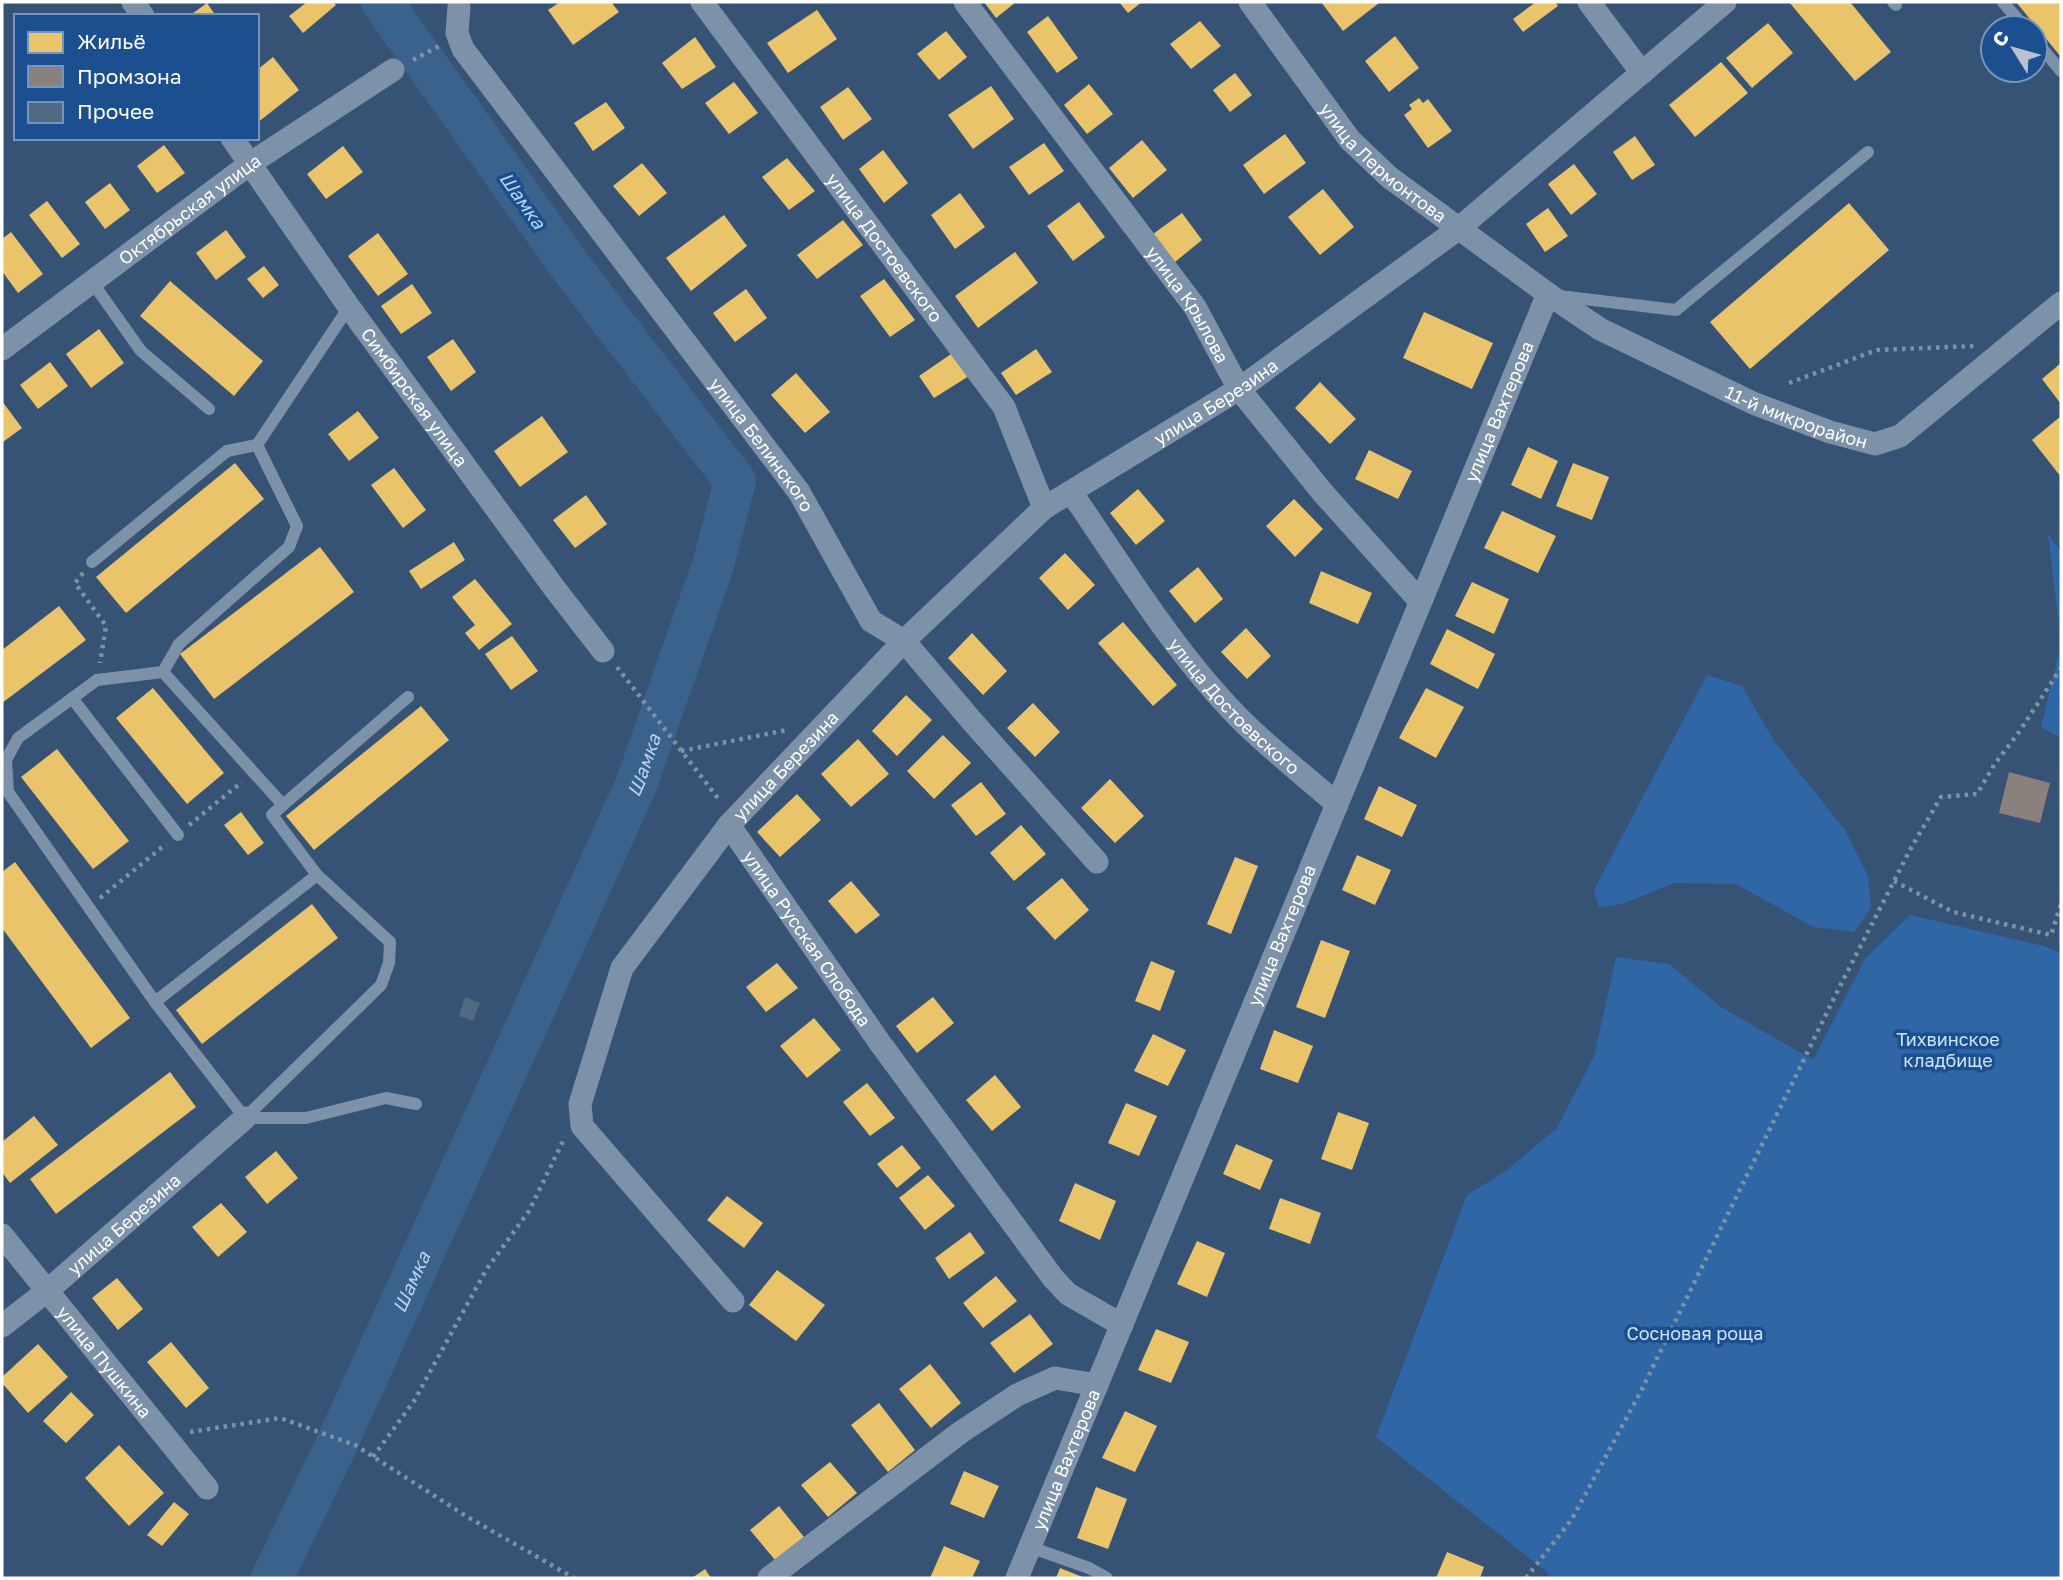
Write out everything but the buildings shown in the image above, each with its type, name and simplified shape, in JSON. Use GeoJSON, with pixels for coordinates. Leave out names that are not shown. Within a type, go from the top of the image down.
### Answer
{"type":"FeatureCollection","features":[{"type":"Feature","properties":{"kind":"street","name":"улица Достоевского"},"geometry":{"type":"LineString","coordinates":[[702,2],[1004,407],[1044,508]]}},
{"type":"Feature","properties":{"kind":"street","name":"улица Крылова"},"geometry":{"type":"LineString","coordinates":[[965,2],[1195,307],[1239,389],[1323,493],[1419,600]]}},
{"type":"Feature","properties":{"kind":"street","name":"улица Лермонтова"},"geometry":{"type":"LineString","coordinates":[[1250,2],[1350,140],[1389,177],[1548,294]]}},
{"type":"Feature","properties":{"kind":"street"},"geometry":{"type":"LineString","coordinates":[[1589,2],[1642,74]]}},
{"type":"Feature","properties":{"kind":"street","name":"улица Березина"},"geometry":{"type":"LineString","coordinates":[[729,825],[904,640],[1044,508],[1239,389],[1458,229],[1725,2]]}},
{"type":"Feature","properties":{"kind":"street"},"geometry":{"type":"LineString","coordinates":[[453,37],[463,4]]}},
{"type":"Feature","properties":{"kind":"street","name":"улица Белинского"},"geometry":{"type":"LineString","coordinates":[[453,37],[799,492],[871,621],[904,640],[1097,862]]}},
{"type":"Feature","properties":{"kind":"street","name":"Октябрьская улица"},"geometry":{"type":"LineString","coordinates":[[2,349],[251,163],[393,71]]}},
{"type":"Feature","properties":{"kind":"street","name":"Симбирская улица"},"geometry":{"type":"LineString","coordinates":[[234,140],[349,307],[547,579],[603,650]]}},
{"type":"Feature","properties":{"kind":"street","name":"11-й микрорайон"},"geometry":{"type":"LineString","coordinates":[[1548,294],[1600,329],[1753,403],[1830,432],[1875,444],[1899,436],[2061,303]]}},
{"type":"Feature","properties":{"kind":"street","name":"улица Вахтерова"},"geometry":{"type":"LineString","coordinates":[[1017,1578],[1419,600],[1548,294]]}},
{"type":"Feature","properties":{"kind":"street","name":"улица Достоевского"},"geometry":{"type":"LineString","coordinates":[[1071,492],[1200,674],[1241,720],[1337,804]]}},
{"type":"Feature","properties":{"kind":"street"},"geometry":{"type":"LineString","coordinates":[[729,825],[622,968],[580,1104],[582,1126],[733,1301]]}},
{"type":"Feature","properties":{"kind":"street","name":"улица Русская Слобода"},"geometry":{"type":"LineString","coordinates":[[729,825],[880,1042],[1053,1278],[1068,1294],[1122,1325]]}},
{"type":"Feature","properties":{"kind":"street","name":"улица Березина"},"geometry":{"type":"LineString","coordinates":[[2,1326],[47,1291],[245,1118]]}},
{"type":"Feature","properties":{"kind":"street","name":"улица Пушкина"},"geometry":{"type":"LineString","coordinates":[[2,1235],[207,1488]]}},
{"type":"Feature","properties":{"kind":"street"},"geometry":{"type":"LineString","coordinates":[[769,1578],[961,1432],[1017,1395],[1055,1378],[1097,1385]]}},
{"type":"Feature","properties":{"kind":"lane"},"geometry":{"type":"LineString","coordinates":[[2049,57],[2061,71]]}},
{"type":"Feature","properties":{"kind":"lane"},"geometry":{"type":"LineString","coordinates":[[1548,294],[1676,310],[1868,152]]}},
{"type":"Feature","properties":{"kind":"lane"},"geometry":{"type":"LineString","coordinates":[[92,282],[141,351],[209,409]]}},
{"type":"Feature","properties":{"kind":"lane"},"geometry":{"type":"LineString","coordinates":[[92,562],[227,451],[257,445],[349,307]]}},
{"type":"Feature","properties":{"kind":"lane"},"geometry":{"type":"LineString","coordinates":[[163,672],[179,644],[289,547],[297,526],[257,445]]}},
{"type":"Feature","properties":{"kind":"lane"},"geometry":{"type":"LineString","coordinates":[[163,672],[97,680],[18,738],[6,761],[8,792],[155,1002],[245,1118]]}},
{"type":"Feature","properties":{"kind":"lane"},"geometry":{"type":"LineString","coordinates":[[163,672],[283,805]]}},
{"type":"Feature","properties":{"kind":"lane"},"geometry":{"type":"LineString","coordinates":[[245,1118],[382,985],[389,963],[390,942],[317,875],[272,815],[408,697]]}},
{"type":"Feature","properties":{"kind":"lane"},"geometry":{"type":"LineString","coordinates":[[72,698],[178,835]]}},
{"type":"Feature","properties":{"kind":"lane"},"geometry":{"type":"LineString","coordinates":[[155,1002],[317,875]]}},
{"type":"Feature","properties":{"kind":"lane"},"geometry":{"type":"LineString","coordinates":[[245,1118],[306,1118],[386,1098],[415,1104]]}},
{"type":"Feature","properties":{"kind":"lane"},"geometry":{"type":"LineString","coordinates":[[1030,1547],[1089,1568],[1107,1578]]}},
{"type":"Feature","properties":{"kind":"path"},"geometry":{"type":"LineString","coordinates":[[393,71],[453,37]]}},
{"type":"Feature","properties":{"kind":"path"},"geometry":{"type":"LineString","coordinates":[[1789,383],[1877,350],[2010,345]]}},
{"type":"Feature","properties":{"kind":"path"},"geometry":{"type":"LineString","coordinates":[[92,562],[75,583],[106,626],[97,680]]}},
{"type":"Feature","properties":{"kind":"path"},"geometry":{"type":"LineString","coordinates":[[1526,1578],[1572,1519],[1640,1393],[1820,1027],[1894,881],[1941,797],[1977,794],[2061,668]]}},
{"type":"Feature","properties":{"kind":"path"},"geometry":{"type":"LineString","coordinates":[[626,677],[724,806],[729,825]]}},
{"type":"Feature","properties":{"kind":"path"},"geometry":{"type":"LineString","coordinates":[[681,751],[826,722]]}},
{"type":"Feature","properties":{"kind":"path"},"geometry":{"type":"LineString","coordinates":[[1894,881],[1952,912],[2051,935],[2061,904]]}},
{"type":"Feature","properties":{"kind":"path"},"geometry":{"type":"LineString","coordinates":[[373,1457],[414,1401],[486,1270],[530,1211],[580,1104]]}},
{"type":"Feature","properties":{"kind":"path"},"geometry":{"type":"LineString","coordinates":[[165,1436],[280,1418],[355,1446],[466,1516],[575,1578]]}},
{"type":"Feature","properties":{"kind":"green space"},"geometry":{"type":"Polygon","coordinates":[[[2048,534],[2061,552],[2061,642],[2048,534]]]}},
{"type":"Feature","properties":{"kind":"green space"},"geometry":{"type":"Polygon","coordinates":[[[2061,644],[2061,738],[2041,727],[2061,644]]]}},
{"type":"Feature","properties":{"kind":"green space"},"geometry":{"type":"Polygon","coordinates":[[[1707,675],[1742,686],[1774,741],[1845,830],[1868,876],[1871,908],[1854,932],[1813,927],[1736,884],[1674,883],[1622,904],[1599,907],[1594,890],[1707,675]]]}},
{"type":"Feature","properties":{"kind":"green space","name":"Сосновая роща"},"geometry":{"type":"Polygon","coordinates":[[[1910,915],[2044,946],[2061,953],[2061,1578],[1547,1578],[1548,1573],[1376,1437],[1467,1195],[1503,1173],[1557,1128],[1594,1056],[1616,957],[1669,964],[1721,1007],[1813,1060],[1865,959],[1910,915]]]}},
{"type":"Feature","properties":{"kind":"waterway","name":"Шамка"},"geometry":{"type":"LineString","coordinates":[[272,1578],[332,1454],[636,785],[713,565],[735,481],[570,266],[382,2]]}},
{"type":"Feature","properties":{"kind":"park label","name":"Тихвинское кладбище"},"geometry":{"type":"Point","coordinates":[1948,1049]}}]}
